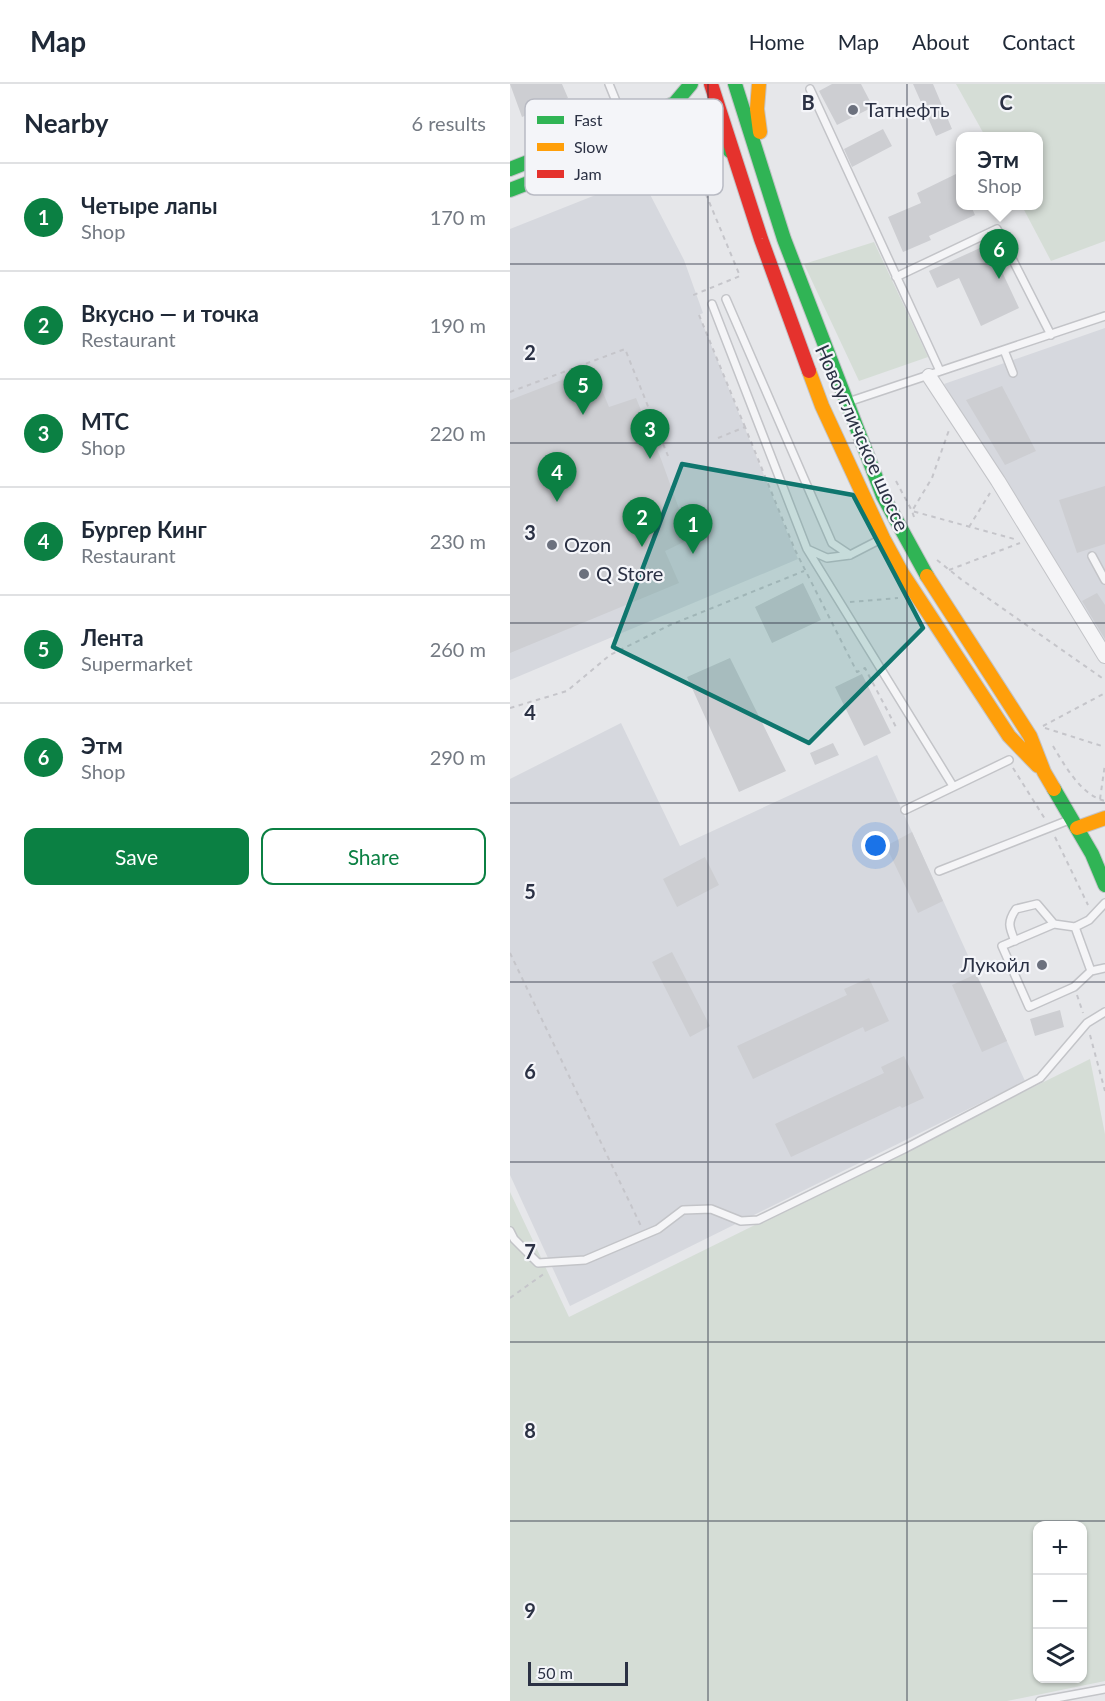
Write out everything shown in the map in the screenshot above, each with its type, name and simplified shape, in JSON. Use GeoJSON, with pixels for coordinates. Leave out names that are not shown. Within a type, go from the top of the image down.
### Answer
{"type":"FeatureCollection","features":[{"type":"Feature","properties":{"kind":"main road"},"geometry":{"type":"LineString","coordinates":[[678,99],[691,84]]}},
{"type":"Feature","properties":{"kind":"main road","name":"Новоугличское шоссе"},"geometry":{"type":"LineString","coordinates":[[711,84],[716,99]]}},
{"type":"Feature","properties":{"kind":"main road","name":"Новоугличское шоссе"},"geometry":{"type":"LineString","coordinates":[[735,84],[784,239],[883,496],[919,563],[1030,736],[1044,772],[1092,854],[1105,885]]}},
{"type":"Feature","properties":{"kind":"main road"},"geometry":{"type":"LineString","coordinates":[[759,84],[757,109],[770,194]]}},
{"type":"Feature","properties":{"kind":"main road","name":"Новоугличское шоссе"},"geometry":{"type":"LineString","coordinates":[[723,121],[767,257],[822,406],[883,538],[902,573],[1009,736],[1044,772]]}},
{"type":"Feature","properties":{"kind":"main road"},"geometry":{"type":"LineString","coordinates":[[723,142],[734,155]]}},
{"type":"Feature","properties":{"kind":"main road"},"geometry":{"type":"LineString","coordinates":[[510,169],[525,163]]}},
{"type":"Feature","properties":{"kind":"main road"},"geometry":{"type":"LineString","coordinates":[[510,190],[525,184]]}},
{"type":"Feature","properties":{"kind":"main road"},"geometry":{"type":"LineString","coordinates":[[1074,823],[1105,818]]}},
{"type":"Feature","properties":{"kind":"street"},"geometry":{"type":"LineString","coordinates":[[934,373],[954,415],[998,481],[1105,656]]}},
{"type":"Feature","properties":{"kind":"lane"},"geometry":{"type":"LineString","coordinates":[[609,84],[615,99]]}},
{"type":"Feature","properties":{"kind":"lane"},"geometry":{"type":"LineString","coordinates":[[810,89],[896,277],[934,373]]}},
{"type":"Feature","properties":{"kind":"lane"},"geometry":{"type":"LineString","coordinates":[[896,277],[997,229],[1051,335]]}},
{"type":"Feature","properties":{"kind":"lane"},"geometry":{"type":"LineString","coordinates":[[726,299],[832,543],[850,555]]}},
{"type":"Feature","properties":{"kind":"lane"},"geometry":{"type":"LineString","coordinates":[[712,304],[807,549],[953,786]]}},
{"type":"Feature","properties":{"kind":"lane"},"geometry":{"type":"LineString","coordinates":[[846,403],[1105,316]]}},
{"type":"Feature","properties":{"kind":"lane"},"geometry":{"type":"LineString","coordinates":[[1004,350],[1013,373]]}},
{"type":"Feature","properties":{"kind":"lane"},"geometry":{"type":"LineString","coordinates":[[807,549],[827,558],[850,555],[883,538]]}},
{"type":"Feature","properties":{"kind":"lane"},"geometry":{"type":"LineString","coordinates":[[1092,556],[1105,580]]}},
{"type":"Feature","properties":{"kind":"lane"},"geometry":{"type":"LineString","coordinates":[[905,810],[1009,760]]}},
{"type":"Feature","properties":{"kind":"lane"},"geometry":{"type":"LineString","coordinates":[[939,871],[1074,823]]}},
{"type":"Feature","properties":{"kind":"lane"},"geometry":{"type":"LineString","coordinates":[[1105,903],[1089,920],[1075,927],[1054,924],[1002,946],[1029,1007],[1074,987],[1091,971],[1105,968]]}},
{"type":"Feature","properties":{"kind":"lane"},"geometry":{"type":"LineString","coordinates":[[1014,941],[1008,927],[1016,909],[1037,904],[1054,924]]}},
{"type":"Feature","properties":{"kind":"lane"},"geometry":{"type":"LineString","coordinates":[[1075,927],[1091,971]]}},
{"type":"Feature","properties":{"kind":"lane"},"geometry":{"type":"LineString","coordinates":[[510,1231],[514,1239],[538,1263],[585,1260],[658,1228],[683,1210],[711,1209],[741,1221],[758,1221],[906,1148],[1040,1078],[1087,1023],[1105,1012]]}},
{"type":"Feature","properties":{"kind":"lane"},"geometry":{"type":"LineString","coordinates":[[1040,1701],[1105,1689]]}},
{"type":"Feature","properties":{"kind":"path"},"geometry":{"type":"LineString","coordinates":[[691,296],[740,276],[706,195]]}},
{"type":"Feature","properties":{"kind":"path"},"geometry":{"type":"LineString","coordinates":[[699,315],[795,550],[857,672],[865,668],[897,729]]}},
{"type":"Feature","properties":{"kind":"path"},"geometry":{"type":"LineString","coordinates":[[510,392],[625,349],[669,456]]}},
{"type":"Feature","properties":{"kind":"path"},"geometry":{"type":"LineString","coordinates":[[912,511],[932,478],[954,415]]}},
{"type":"Feature","properties":{"kind":"path"},"geometry":{"type":"LineString","coordinates":[[718,438],[745,428]]}},
{"type":"Feature","properties":{"kind":"path"},"geometry":{"type":"LineString","coordinates":[[896,480],[912,511],[1025,542],[949,570]]}},
{"type":"Feature","properties":{"kind":"path"},"geometry":{"type":"LineString","coordinates":[[969,526],[998,481]]}},
{"type":"Feature","properties":{"kind":"path"},"geometry":{"type":"LineString","coordinates":[[933,556],[949,570],[1105,680]]}},
{"type":"Feature","properties":{"kind":"path"},"geometry":{"type":"LineString","coordinates":[[510,708],[567,691],[610,655],[670,625],[817,565]]}},
{"type":"Feature","properties":{"kind":"path"},"geometry":{"type":"LineString","coordinates":[[849,602],[904,597]]}},
{"type":"Feature","properties":{"kind":"path"},"geometry":{"type":"LineString","coordinates":[[1042,727],[1105,693]]}},
{"type":"Feature","properties":{"kind":"path"},"geometry":{"type":"LineString","coordinates":[[1042,727],[1046,733]]}},
{"type":"Feature","properties":{"kind":"path"},"geometry":{"type":"LineString","coordinates":[[1042,727],[1105,747]]}},
{"type":"Feature","properties":{"kind":"path"},"geometry":{"type":"LineString","coordinates":[[1049,740],[1062,761],[1086,791],[1105,801]]}},
{"type":"Feature","properties":{"kind":"path"},"geometry":{"type":"LineString","coordinates":[[1100,799],[1105,764]]}},
{"type":"Feature","properties":{"kind":"path"},"geometry":{"type":"LineString","coordinates":[[510,953],[645,1234]]}},
{"type":"Feature","properties":{"kind":"path"},"geometry":{"type":"LineString","coordinates":[[1074,987],[1087,1023],[1105,1091]]}},
{"type":"Feature","properties":{"kind":"path"},"geometry":{"type":"LineString","coordinates":[[510,1298],[562,1261]]}},
{"type":"Feature","properties":{"kind":"highlighted area"},"geometry":{"type":"Polygon","coordinates":[[[682,464],[853,495],[923,628],[809,743],[613,647],[682,464]]]}},
{"type":"Feature","properties":{"kind":"shaded area"},"geometry":{"type":"Polygon","coordinates":[[[956,84],[1105,84],[1105,241],[1051,261],[1024,210],[1043,210],[1043,132],[983,132],[956,84]]]}},
{"type":"Feature","properties":{"kind":"shaded area"},"geometry":{"type":"Polygon","coordinates":[[[596,195],[650,195],[684,260],[703,313],[699,315],[798,559],[510,680],[510,229],[596,195]]]}},
{"type":"Feature","properties":{"kind":"shaded area"},"geometry":{"type":"Polygon","coordinates":[[[874,242],[928,357],[859,381],[804,264],[874,242]]]}},
{"type":"Feature","properties":{"kind":"shaded area"},"geometry":{"type":"Polygon","coordinates":[[[1105,328],[1105,658],[944,384],[1105,328]]]}},
{"type":"Feature","properties":{"kind":"shaded area"},"geometry":{"type":"Polygon","coordinates":[[[621,723],[680,846],[877,755],[1025,1081],[570,1306],[510,1175],[510,779],[621,723]]]}},
{"type":"Feature","properties":{"kind":"shaded area"},"geometry":{"type":"Polygon","coordinates":[[[1090,1059],[1105,1134],[1105,1681],[1007,1701],[510,1701],[510,1192],[569,1317],[1090,1059]]]}},
{"type":"Feature","properties":{"kind":"building"},"geometry":{"type":"Polygon","coordinates":[[[510,84],[562,84],[568,98],[525,99],[525,116],[522,117],[510,84]]]}},
{"type":"Feature","properties":{"kind":"building"},"geometry":{"type":"Polygon","coordinates":[[[832,84],[861,84],[873,107],[837,125],[819,91],[832,84]]]}},
{"type":"Feature","properties":{"kind":"building"},"geometry":{"type":"Polygon","coordinates":[[[913,84],[933,84],[952,129],[936,136],[913,84]]]}},
{"type":"Feature","properties":{"kind":"building"},"geometry":{"type":"Polygon","coordinates":[[[883,129],[892,146],[852,167],[844,149],[883,129]]]}},
{"type":"Feature","properties":{"kind":"building"},"geometry":{"type":"Polygon","coordinates":[[[956,174],[956,210],[973,210],[975,215],[929,236],[931,240],[903,252],[888,217],[921,203],[917,193],[956,174]]]}},
{"type":"Feature","properties":{"kind":"building"},"geometry":{"type":"Polygon","coordinates":[[[989,244],[1019,308],[981,326],[959,278],[937,288],[929,271],[989,244]]]}},
{"type":"Feature","properties":{"kind":"building"},"geometry":{"type":"Polygon","coordinates":[[[593,368],[609,407],[636,398],[661,459],[690,539],[665,551],[679,583],[510,653],[510,400],[593,368]]]}},
{"type":"Feature","properties":{"kind":"building"},"geometry":{"type":"Polygon","coordinates":[[[1002,386],[1036,451],[1005,465],[966,400],[1002,386]]]}},
{"type":"Feature","properties":{"kind":"building"},"geometry":{"type":"Polygon","coordinates":[[[1105,486],[1105,544],[1077,553],[1059,500],[1105,486]]]}},
{"type":"Feature","properties":{"kind":"building"},"geometry":{"type":"Polygon","coordinates":[[[803,583],[821,620],[772,643],[755,607],[803,583]]]}},
{"type":"Feature","properties":{"kind":"building"},"geometry":{"type":"Polygon","coordinates":[[[1097,593],[1105,605],[1105,639],[1082,601],[1097,593]]]}},
{"type":"Feature","properties":{"kind":"building"},"geometry":{"type":"Polygon","coordinates":[[[730,658],[786,771],[739,792],[687,677],[730,658]]]}},
{"type":"Feature","properties":{"kind":"building"},"geometry":{"type":"Polygon","coordinates":[[[862,674],[891,733],[864,746],[835,687],[862,674]]]}},
{"type":"Feature","properties":{"kind":"building"},"geometry":{"type":"Polygon","coordinates":[[[833,743],[839,755],[815,765],[810,753],[833,743]]]}},
{"type":"Feature","properties":{"kind":"building"},"geometry":{"type":"Polygon","coordinates":[[[912,832],[943,901],[918,913],[886,846],[912,832]]]}},
{"type":"Feature","properties":{"kind":"building"},"geometry":{"type":"Polygon","coordinates":[[[705,857],[719,885],[677,907],[663,879],[705,857]]]}},
{"type":"Feature","properties":{"kind":"building"},"geometry":{"type":"Polygon","coordinates":[[[672,952],[710,1026],[690,1037],[652,962],[672,952]]]}},
{"type":"Feature","properties":{"kind":"building"},"geometry":{"type":"Polygon","coordinates":[[[976,974],[1007,1041],[982,1052],[952,985],[976,974]]]}},
{"type":"Feature","properties":{"kind":"building"},"geometry":{"type":"Polygon","coordinates":[[[869,978],[889,1021],[865,1032],[863,1027],[753,1079],[737,1046],[847,995],[844,989],[869,978]]]}},
{"type":"Feature","properties":{"kind":"building"},"geometry":{"type":"Polygon","coordinates":[[[1060,1010],[1064,1027],[1035,1036],[1030,1019],[1060,1010]]]}},
{"type":"Feature","properties":{"kind":"building"},"geometry":{"type":"Polygon","coordinates":[[[904,1056],[924,1098],[902,1108],[900,1106],[791,1157],[775,1124],[884,1073],[881,1067],[904,1056]]]}},
{"type":"Feature","properties":{"kind":"traffic: fast"},"geometry":{"type":"LineString","coordinates":[[678,99],[691,84]]}},
{"type":"Feature","properties":{"kind":"traffic: fast"},"geometry":{"type":"LineString","coordinates":[[735,84],[784,239],[883,496],[927,576]]}},
{"type":"Feature","properties":{"kind":"traffic: fast"},"geometry":{"type":"LineString","coordinates":[[723,143],[730,151]]}},
{"type":"Feature","properties":{"kind":"traffic: fast"},"geometry":{"type":"LineString","coordinates":[[510,169],[525,163]]}},
{"type":"Feature","properties":{"kind":"traffic: fast"},"geometry":{"type":"LineString","coordinates":[[510,190],[525,184]]}},
{"type":"Feature","properties":{"kind":"traffic: fast"},"geometry":{"type":"LineString","coordinates":[[1054,789],[1092,854],[1105,885]]}},
{"type":"Feature","properties":{"kind":"traffic: slow"},"geometry":{"type":"LineString","coordinates":[[759,84],[757,109],[760,132]]}},
{"type":"Feature","properties":{"kind":"traffic: slow"},"geometry":{"type":"LineString","coordinates":[[809,371],[822,406],[883,538],[902,573],[1009,736],[1038,766]]}},
{"type":"Feature","properties":{"kind":"traffic: slow"},"geometry":{"type":"LineString","coordinates":[[927,576],[1030,736],[1044,772],[1054,789]]}},
{"type":"Feature","properties":{"kind":"traffic: slow"},"geometry":{"type":"LineString","coordinates":[[1077,828],[1105,818]]}},
{"type":"Feature","properties":{"kind":"traffic: jam"},"geometry":{"type":"LineString","coordinates":[[711,84],[716,99]]}},
{"type":"Feature","properties":{"kind":"traffic: jam"},"geometry":{"type":"LineString","coordinates":[[723,121],[761,239],[809,371]]}},
{"type":"Feature","properties":{"kind":"place","name":"Татнефть"},"geometry":{"type":"Point","coordinates":[853,110]}},
{"type":"Feature","properties":{"kind":"place","name":"Этм"},"geometry":{"type":"Point","coordinates":[999,279]}},
{"type":"Feature","properties":{"kind":"place","name":"Лента"},"geometry":{"type":"Point","coordinates":[583,415]}},
{"type":"Feature","properties":{"kind":"place","name":"МТС"},"geometry":{"type":"Point","coordinates":[650,459]}},
{"type":"Feature","properties":{"kind":"place","name":"Бургер Кинг"},"geometry":{"type":"Point","coordinates":[557,502]}},
{"type":"Feature","properties":{"kind":"place","name":"Ozon"},"geometry":{"type":"Point","coordinates":[552,545]}},
{"type":"Feature","properties":{"kind":"place","name":"Вкусно — и точка"},"geometry":{"type":"Point","coordinates":[642,547]}},
{"type":"Feature","properties":{"kind":"place","name":"Четыре лапы"},"geometry":{"type":"Point","coordinates":[693,554]}},
{"type":"Feature","properties":{"kind":"place","name":"Q Store"},"geometry":{"type":"Point","coordinates":[584,574]}},
{"type":"Feature","properties":{"kind":"place","name":"Лукойл"},"geometry":{"type":"Point","coordinates":[1042,965]}}]}
